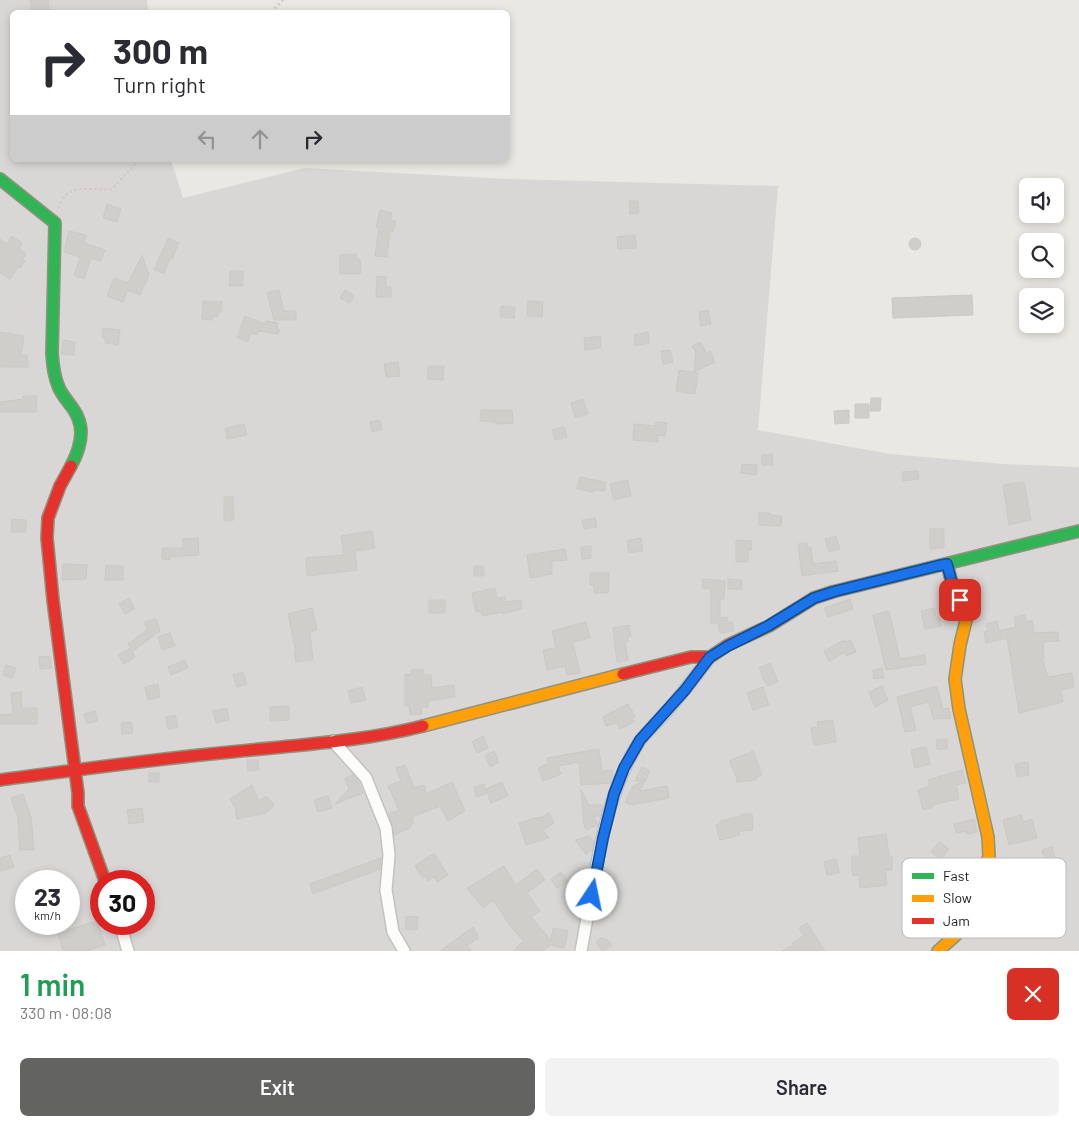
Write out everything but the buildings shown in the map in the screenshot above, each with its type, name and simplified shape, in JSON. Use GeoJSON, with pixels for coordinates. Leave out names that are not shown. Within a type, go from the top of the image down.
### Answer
{"type":"FeatureCollection","features":[{"type":"Feature","properties":{"kind":"street"},"geometry":{"type":"LineString","coordinates":[[0,179],[55,223],[52,354],[54,374],[59,389],[78,417],[82,432],[77,455],[60,486],[48,518],[47,538],[78,806],[102,870]]}},
{"type":"Feature","properties":{"kind":"street"},"geometry":{"type":"LineString","coordinates":[[581,951],[603,838],[614,794],[624,768],[640,740],[689,686],[710,657],[768,626],[814,598],[1079,531]]}},
{"type":"Feature","properties":{"kind":"street"},"geometry":{"type":"LineString","coordinates":[[947,564],[953,587],[968,612],[960,645],[955,679],[959,709],[988,837],[988,858]]}},
{"type":"Feature","properties":{"kind":"street"},"geometry":{"type":"LineString","coordinates":[[0,780],[197,755],[333,741],[421,727],[691,657],[710,657]]}},
{"type":"Feature","properties":{"kind":"street"},"geometry":{"type":"LineString","coordinates":[[333,741],[366,778],[386,828],[389,855],[386,890],[393,932],[404,951]]}},
{"type":"Feature","properties":{"kind":"street"},"geometry":{"type":"LineString","coordinates":[[123,935],[128,951]]}},
{"type":"Feature","properties":{"kind":"street"},"geometry":{"type":"LineString","coordinates":[[938,951],[953,938]]}},
{"type":"Feature","properties":{"kind":"path"},"geometry":{"type":"LineString","coordinates":[[273,10],[283,0]]}},
{"type":"Feature","properties":{"kind":"path"},"geometry":{"type":"LineString","coordinates":[[55,223],[57,210],[65,195],[72,190],[112,189],[137,162]]}},
{"type":"Feature","properties":{"kind":"shaded area"},"geometry":{"type":"Polygon","coordinates":[[[0,0],[147,0],[148,10],[10,10],[10,162],[172,162],[183,198],[305,168],[508,179],[778,186],[758,430],[890,454],[1004,464],[1079,467],[1079,951],[0,951],[0,0]]]}},
{"type":"Feature","properties":{"kind":"traffic: fast"},"geometry":{"type":"LineString","coordinates":[[0,179],[55,223],[53,367],[59,388],[76,414],[81,430],[79,448],[71,466]]}},
{"type":"Feature","properties":{"kind":"traffic: fast"},"geometry":{"type":"LineString","coordinates":[[832,592],[1079,531]]}},
{"type":"Feature","properties":{"kind":"traffic: slow"},"geometry":{"type":"LineString","coordinates":[[947,564],[953,587],[968,612],[960,645],[955,679],[959,709],[988,837],[988,858]]}},
{"type":"Feature","properties":{"kind":"traffic: slow"},"geometry":{"type":"LineString","coordinates":[[423,726],[623,674]]}},
{"type":"Feature","properties":{"kind":"traffic: slow"},"geometry":{"type":"LineString","coordinates":[[938,951],[953,938]]}},
{"type":"Feature","properties":{"kind":"traffic: jam"},"geometry":{"type":"LineString","coordinates":[[71,466],[60,486],[48,518],[47,538],[78,806],[101,870]]}},
{"type":"Feature","properties":{"kind":"traffic: jam"},"geometry":{"type":"LineString","coordinates":[[623,674],[691,657],[710,657],[728,645],[769,626],[814,598],[832,592]]}},
{"type":"Feature","properties":{"kind":"traffic: jam"},"geometry":{"type":"LineString","coordinates":[[0,780],[173,758],[376,736],[423,726]]}},
{"type":"Feature","properties":{"kind":"route"},"geometry":{"type":"LineString","coordinates":[[592,895],[614,794],[624,768],[640,740],[667,712],[710,657],[768,626],[814,598],[937,566],[947,564],[953,587],[960,600]]}}]}
